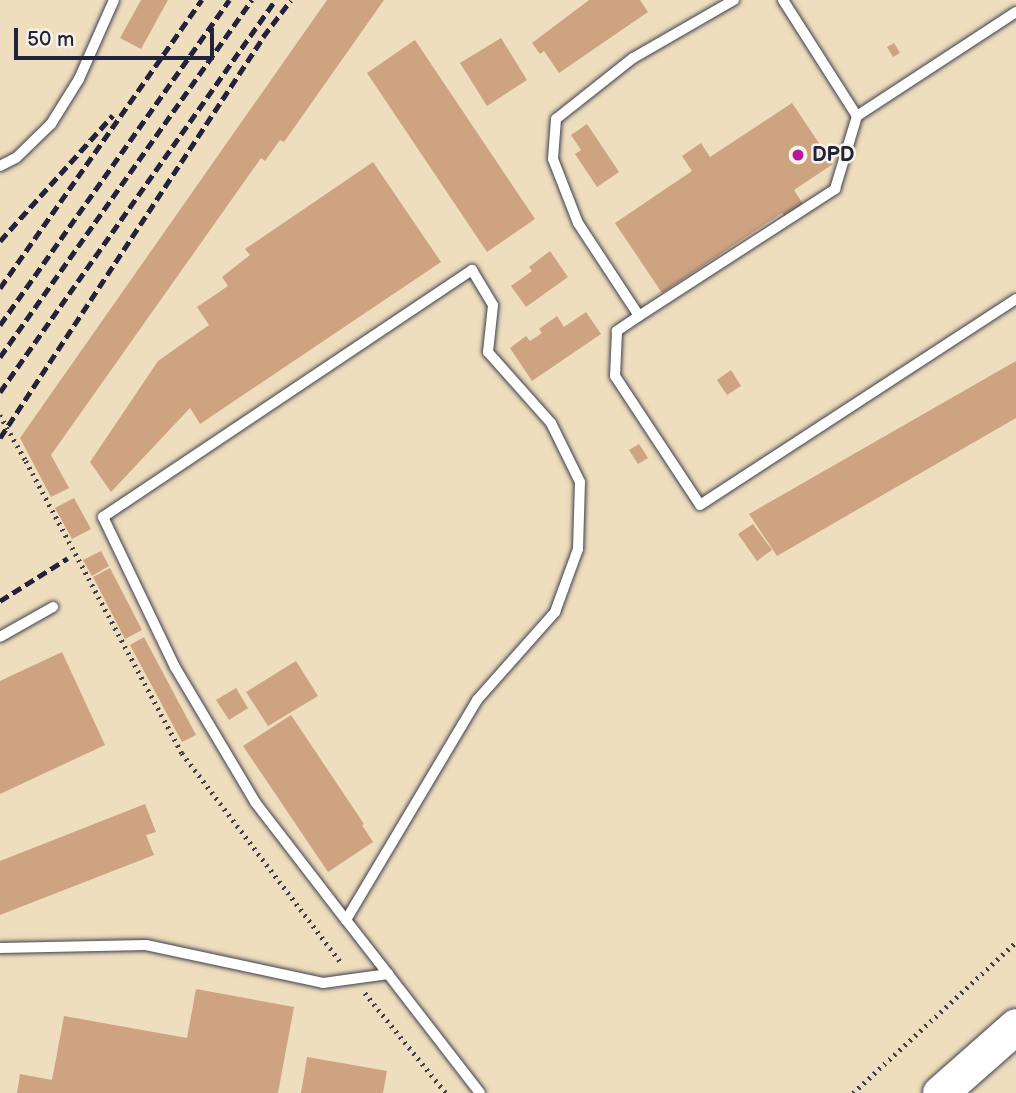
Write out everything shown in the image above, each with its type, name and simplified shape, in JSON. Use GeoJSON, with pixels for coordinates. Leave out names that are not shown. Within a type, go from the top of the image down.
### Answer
{"type":"FeatureCollection","features":[{"type":"Feature","properties":{"kind":"main road"},"geometry":{"type":"LineString","coordinates":[[940,1093],[1016,1026]]}},
{"type":"Feature","properties":{"kind":"lane"},"geometry":{"type":"LineString","coordinates":[[0,166],[16,158],[51,124],[79,79],[114,0]]}},
{"type":"Feature","properties":{"kind":"lane"},"geometry":{"type":"LineString","coordinates":[[783,0],[857,116]]}},
{"type":"Feature","properties":{"kind":"lane"},"geometry":{"type":"LineString","coordinates":[[639,316],[578,223],[553,159],[556,119],[633,58],[729,1]]}},
{"type":"Feature","properties":{"kind":"lane"},"geometry":{"type":"LineString","coordinates":[[1016,12],[857,116],[835,190],[617,331],[615,376],[699,506],[1016,299]]}},
{"type":"Feature","properties":{"kind":"lane"},"geometry":{"type":"LineString","coordinates":[[346,920],[477,700],[555,612],[579,549],[580,482],[551,423],[488,352],[493,305],[472,270],[103,517],[176,667],[255,802],[346,920],[480,1093]]}},
{"type":"Feature","properties":{"kind":"lane"},"geometry":{"type":"LineString","coordinates":[[0,637],[53,607]]}},
{"type":"Feature","properties":{"kind":"lane"},"geometry":{"type":"LineString","coordinates":[[0,948],[146,944],[323,983],[388,974]]}},
{"type":"Feature","properties":{"kind":"path"},"geometry":{"type":"LineString","coordinates":[[0,415],[182,753],[355,980],[446,1093]]}},
{"type":"Feature","properties":{"kind":"path"},"geometry":{"type":"LineString","coordinates":[[853,1093],[1016,942]]}},
{"type":"Feature","properties":{"kind":"building"},"geometry":{"type":"Polygon","coordinates":[[[141,0],[168,0],[141,49],[120,38],[141,0]]]}},
{"type":"Feature","properties":{"kind":"building"},"geometry":{"type":"Polygon","coordinates":[[[327,0],[384,0],[284,142],[280,140],[265,161],[261,158],[51,455],[69,488],[51,497],[20,438],[327,0]]]}},
{"type":"Feature","properties":{"kind":"building"},"geometry":{"type":"Polygon","coordinates":[[[589,0],[640,0],[648,12],[559,73],[544,51],[540,54],[532,43],[589,0]]]}},
{"type":"Feature","properties":{"kind":"building"},"geometry":{"type":"Polygon","coordinates":[[[501,38],[527,80],[487,106],[460,63],[501,38]]]}},
{"type":"Feature","properties":{"kind":"building"},"geometry":{"type":"Polygon","coordinates":[[[415,40],[535,219],[487,252],[367,73],[415,40]]]}},
{"type":"Feature","properties":{"kind":"building"},"geometry":{"type":"Polygon","coordinates":[[[894,43],[900,53],[893,57],[887,47],[894,43]]]}},
{"type":"Feature","properties":{"kind":"building"},"geometry":{"type":"Polygon","coordinates":[[[792,103],[833,164],[794,190],[803,204],[784,216],[782,213],[662,293],[615,223],[692,171],[682,156],[701,143],[710,157],[792,103]]]}},
{"type":"Feature","properties":{"kind":"building"},"geometry":{"type":"Polygon","coordinates":[[[587,124],[619,172],[597,187],[575,154],[581,150],[571,135],[587,124]]]}},
{"type":"Feature","properties":{"kind":"building"},"geometry":{"type":"Polygon","coordinates":[[[373,162],[441,262],[200,424],[190,408],[111,492],[90,462],[158,361],[209,325],[197,307],[228,286],[222,277],[250,255],[245,249],[373,162]]]}},
{"type":"Feature","properties":{"kind":"building"},"geometry":{"type":"Polygon","coordinates":[[[550,251],[568,277],[526,307],[511,286],[532,271],[529,267],[550,251]]]}},
{"type":"Feature","properties":{"kind":"building"},"geometry":{"type":"Polygon","coordinates":[[[586,312],[601,334],[532,381],[510,348],[526,336],[530,341],[542,333],[539,329],[557,316],[564,327],[586,312]]]}},
{"type":"Feature","properties":{"kind":"building"},"geometry":{"type":"Polygon","coordinates":[[[1016,361],[1016,418],[777,556],[749,514],[1016,361]]]}},
{"type":"Feature","properties":{"kind":"building"},"geometry":{"type":"Polygon","coordinates":[[[731,370],[741,386],[727,395],[717,380],[731,370]]]}},
{"type":"Feature","properties":{"kind":"building"},"geometry":{"type":"Polygon","coordinates":[[[639,444],[648,458],[638,464],[629,450],[639,444]]]}},
{"type":"Feature","properties":{"kind":"building"},"geometry":{"type":"Polygon","coordinates":[[[74,498],[91,529],[72,539],[55,508],[74,498]]]}},
{"type":"Feature","properties":{"kind":"building"},"geometry":{"type":"Polygon","coordinates":[[[753,524],[772,550],[757,561],[738,534],[753,524]]]}},
{"type":"Feature","properties":{"kind":"building"},"geometry":{"type":"Polygon","coordinates":[[[101,551],[109,566],[92,576],[83,560],[101,551]]]}},
{"type":"Feature","properties":{"kind":"building"},"geometry":{"type":"Polygon","coordinates":[[[110,568],[142,630],[125,639],[93,577],[110,568]]]}},
{"type":"Feature","properties":{"kind":"building"},"geometry":{"type":"Polygon","coordinates":[[[144,637],[196,735],[182,742],[130,645],[144,637]]]}},
{"type":"Feature","properties":{"kind":"building"},"geometry":{"type":"Polygon","coordinates":[[[62,652],[105,745],[0,794],[0,681],[62,652]]]}},
{"type":"Feature","properties":{"kind":"building"},"geometry":{"type":"Polygon","coordinates":[[[296,661],[318,696],[268,726],[246,692],[296,661]]]}},
{"type":"Feature","properties":{"kind":"building"},"geometry":{"type":"Polygon","coordinates":[[[236,688],[248,708],[229,720],[216,700],[236,688]]]}},
{"type":"Feature","properties":{"kind":"building"},"geometry":{"type":"Polygon","coordinates":[[[291,715],[364,824],[362,825],[373,842],[328,872],[243,746],[291,715]]]}},
{"type":"Feature","properties":{"kind":"building"},"geometry":{"type":"Polygon","coordinates":[[[145,804],[156,832],[146,835],[154,855],[0,915],[0,861],[145,804]]]}},
{"type":"Feature","properties":{"kind":"building"},"geometry":{"type":"Polygon","coordinates":[[[196,989],[294,1007],[278,1093],[17,1093],[20,1074],[52,1080],[64,1016],[187,1038],[196,989]]]}},
{"type":"Feature","properties":{"kind":"building"},"geometry":{"type":"Polygon","coordinates":[[[307,1057],[387,1071],[383,1093],[301,1093],[307,1057]]]}},
{"type":"Feature","properties":{"kind":"railway"},"geometry":{"type":"LineString","coordinates":[[0,288],[202,0]]}},
{"type":"Feature","properties":{"kind":"railway"},"geometry":{"type":"LineString","coordinates":[[0,325],[229,0]]}},
{"type":"Feature","properties":{"kind":"railway"},"geometry":{"type":"LineString","coordinates":[[0,357],[252,0]]}},
{"type":"Feature","properties":{"kind":"railway"},"geometry":{"type":"LineString","coordinates":[[0,392],[276,0]]}},
{"type":"Feature","properties":{"kind":"railway"},"geometry":{"type":"LineString","coordinates":[[0,438],[263,37],[291,0]]}},
{"type":"Feature","properties":{"kind":"railway"},"geometry":{"type":"LineString","coordinates":[[0,241],[113,115]]}},
{"type":"Feature","properties":{"kind":"railway"},"geometry":{"type":"LineString","coordinates":[[0,601],[68,558]]}},
{"type":"Feature","properties":{"kind":"place","name":"DPD"},"geometry":{"type":"Point","coordinates":[798,155]}}]}
